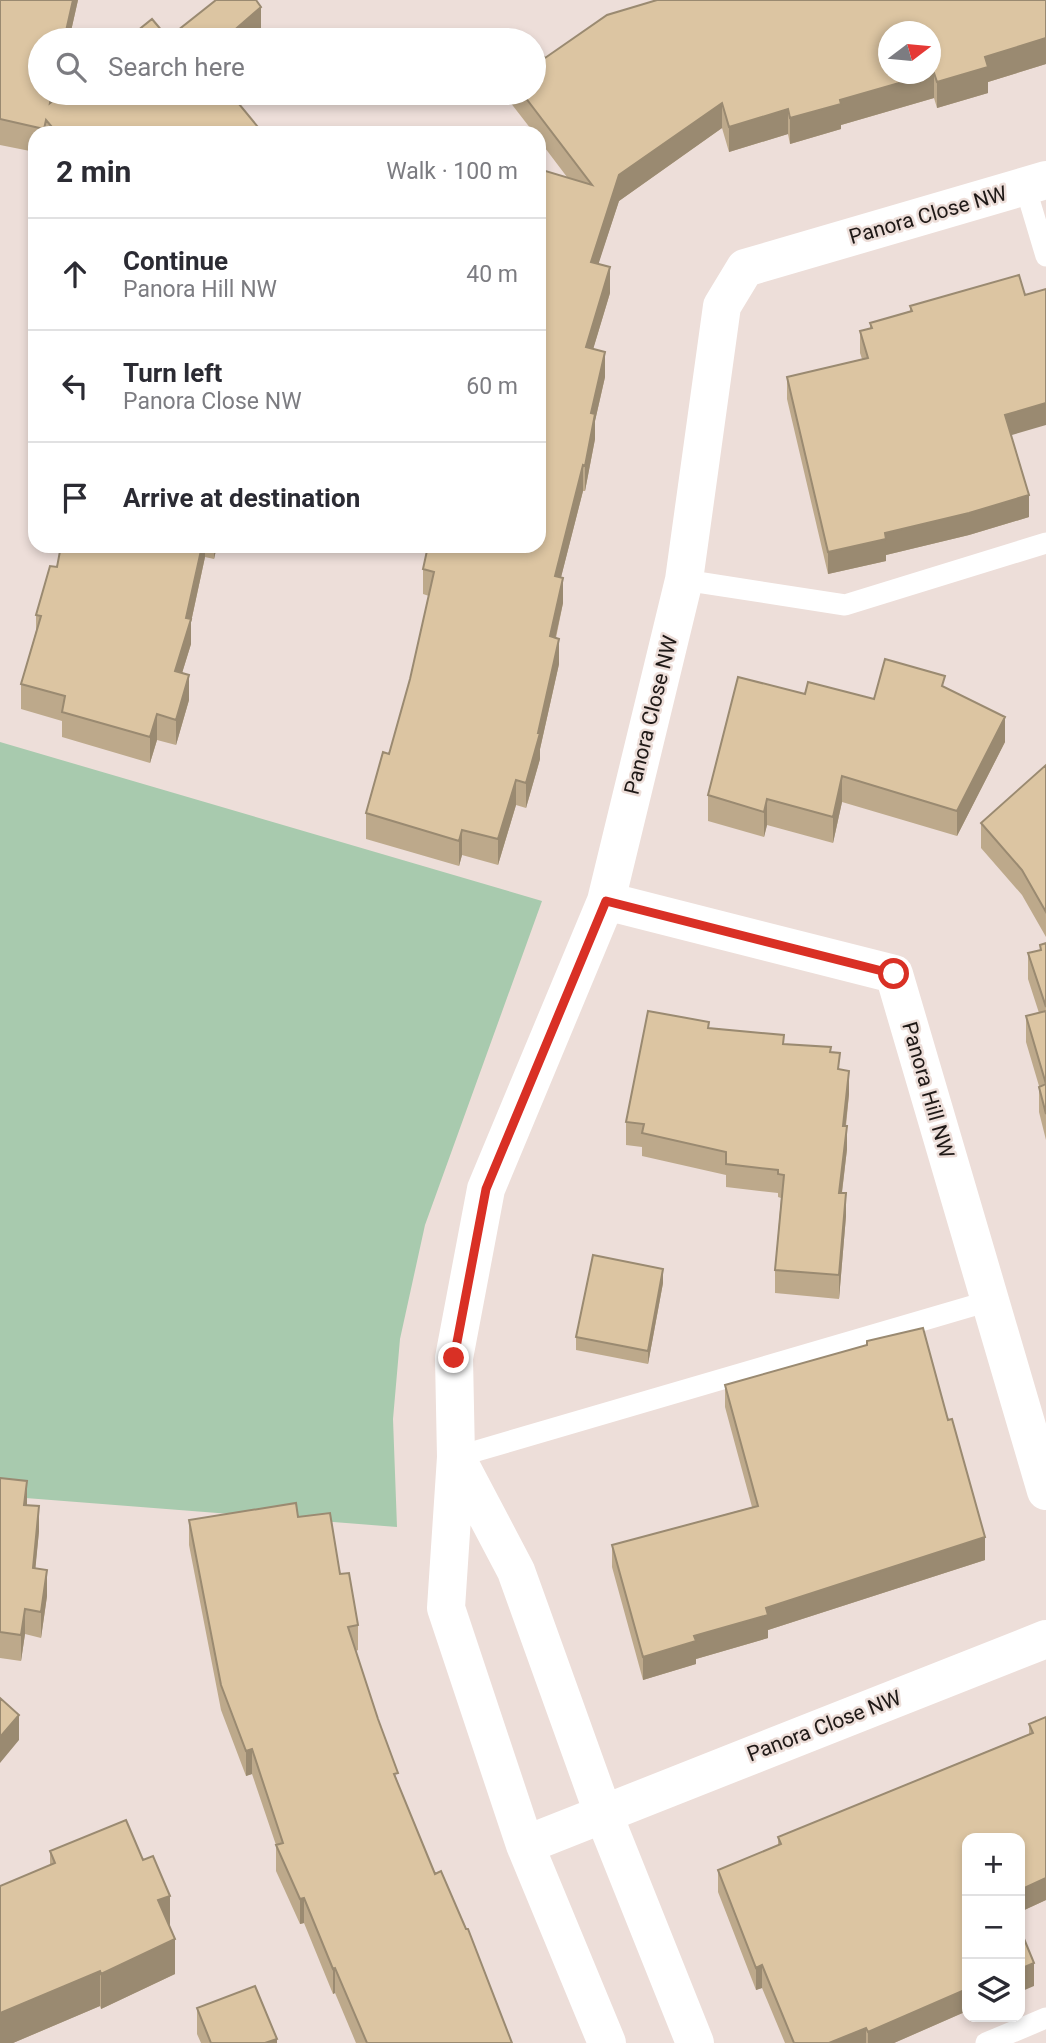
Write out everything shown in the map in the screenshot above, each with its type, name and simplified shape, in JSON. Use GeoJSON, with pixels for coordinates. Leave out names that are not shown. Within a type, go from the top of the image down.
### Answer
{"type":"FeatureCollection","features":[{"type":"Feature","properties":{"kind":"street","name":"Panora Close NW"},"geometry":{"type":"LineString","coordinates":[[607,2043],[525,1845],[446,1608],[456,1457],[454,1358],[486,1189],[606,901],[684,580],[722,306],[745,268],[1036,183]]}},
{"type":"Feature","properties":{"kind":"street","name":"Panora Hill NW"},"geometry":{"type":"LineString","coordinates":[[606,901],[894,974],[1046,1491]]}},
{"type":"Feature","properties":{"kind":"street","name":"Panora Close NW"},"geometry":{"type":"LineString","coordinates":[[456,1457],[516,1571],[603,1814],[695,2043]]}},
{"type":"Feature","properties":{"kind":"street","name":"Panora Close NW"},"geometry":{"type":"LineString","coordinates":[[525,1845],[1046,1639]]}},
{"type":"Feature","properties":{"kind":"lane"},"geometry":{"type":"LineString","coordinates":[[1036,183],[1046,256]]}},
{"type":"Feature","properties":{"kind":"lane"},"geometry":{"type":"LineString","coordinates":[[684,580],[845,605],[1046,543]]}},
{"type":"Feature","properties":{"kind":"lane"},"geometry":{"type":"LineString","coordinates":[[456,1457],[989,1301]]}},
{"type":"Feature","properties":{"kind":"lane"},"geometry":{"type":"LineString","coordinates":[[986,2043],[1046,2018]]}},
{"type":"Feature","properties":{"kind":"green space"},"geometry":{"type":"Polygon","coordinates":[[[0,742],[542,901],[425,1225],[400,1339],[393,1419],[397,1527],[0,1496],[0,742]]]}},
{"type":"Feature","properties":{"kind":"building"},"geometry":{"type":"Polygon","coordinates":[[[0,0],[73,0],[67,28],[28,28],[28,105],[240,105],[257,126],[51,126],[46,120],[45,126],[31,126],[0,119],[0,0]]]}},
{"type":"Feature","properties":{"kind":"building"},"geometry":{"type":"Polygon","coordinates":[[[216,0],[256,0],[261,7],[237,28],[181,28],[216,0]]]}},
{"type":"Feature","properties":{"kind":"building"},"geometry":{"type":"Polygon","coordinates":[[[657,0],[1046,0],[1046,38],[985,57],[988,67],[941,81],[941,21],[878,21],[878,84],[896,84],[840,100],[841,104],[790,118],[788,109],[729,127],[722,103],[619,175],[591,262],[610,267],[586,347],[605,352],[591,413],[595,414],[585,466],[583,465],[555,576],[563,578],[550,636],[559,639],[540,733],[526,783],[516,780],[498,839],[462,830],[459,841],[366,813],[383,752],[389,754],[410,679],[434,572],[423,569],[426,553],[546,553],[546,171],[592,185],[531,105],[546,105],[546,57],[607,15],[657,0]]]}},
{"type":"Feature","properties":{"kind":"building"},"geometry":{"type":"Polygon","coordinates":[[[152,19],[160,28],[141,28],[152,19]]]}},
{"type":"Feature","properties":{"kind":"building"},"geometry":{"type":"Polygon","coordinates":[[[1019,275],[1025,295],[1046,289],[1046,403],[1005,415],[1029,495],[885,533],[886,539],[828,552],[787,377],[868,358],[860,331],[872,328],[870,323],[912,311],[910,306],[1019,275]]]}},
{"type":"Feature","properties":{"kind":"building"},"geometry":{"type":"Polygon","coordinates":[[[60,553],[200,553],[186,618],[191,619],[175,671],[189,675],[176,720],[157,714],[150,737],[62,712],[65,696],[21,684],[41,616],[36,615],[50,566],[57,567],[60,553]]]}},
{"type":"Feature","properties":{"kind":"building"},"geometry":{"type":"Polygon","coordinates":[[[885,659],[945,676],[942,686],[1005,717],[957,811],[842,776],[833,817],[767,799],[764,812],[708,795],[738,677],[805,694],[808,682],[874,699],[885,659]]]}},
{"type":"Feature","properties":{"kind":"building"},"geometry":{"type":"Polygon","coordinates":[[[1046,765],[1046,912],[1022,870],[981,823],[1046,765]]]}},
{"type":"Feature","properties":{"kind":"building"},"geometry":{"type":"Polygon","coordinates":[[[1046,943],[1046,1007],[1028,953],[1041,950],[1040,945],[1046,943]]]}},
{"type":"Feature","properties":{"kind":"building"},"geometry":{"type":"Polygon","coordinates":[[[648,1011],[709,1022],[708,1028],[784,1035],[783,1044],[831,1047],[830,1052],[840,1053],[838,1069],[849,1071],[843,1126],[847,1126],[839,1193],[846,1193],[839,1275],[775,1270],[784,1175],[778,1174],[778,1170],[726,1164],[726,1152],[642,1133],[644,1124],[626,1122],[648,1011]]]}},
{"type":"Feature","properties":{"kind":"building"},"geometry":{"type":"Polygon","coordinates":[[[1046,1011],[1046,1084],[1026,1016],[1046,1011]]]}},
{"type":"Feature","properties":{"kind":"building"},"geometry":{"type":"Polygon","coordinates":[[[1046,1084],[1046,1114],[1039,1087],[1046,1084]]]}},
{"type":"Feature","properties":{"kind":"building"},"geometry":{"type":"Polygon","coordinates":[[[593,1255],[663,1269],[648,1351],[576,1337],[593,1255]]]}},
{"type":"Feature","properties":{"kind":"building"},"geometry":{"type":"Polygon","coordinates":[[[923,1328],[948,1420],[952,1419],[985,1537],[766,1608],[768,1615],[694,1636],[696,1641],[643,1657],[612,1545],[758,1506],[725,1385],[867,1345],[867,1341],[923,1328]]]}},
{"type":"Feature","properties":{"kind":"building"},"geometry":{"type":"Polygon","coordinates":[[[0,1478],[27,1481],[24,1505],[39,1506],[33,1568],[47,1570],[41,1612],[25,1609],[21,1635],[0,1632],[0,1478]]]}},
{"type":"Feature","properties":{"kind":"building"},"geometry":{"type":"Polygon","coordinates":[[[296,1503],[298,1517],[330,1513],[340,1574],[349,1573],[358,1625],[348,1627],[398,1773],[394,1774],[435,1874],[441,1871],[468,1929],[512,2043],[367,2043],[304,1898],[300,1899],[276,1845],[283,1843],[252,1749],[246,1751],[221,1685],[189,1520],[296,1503]]]}},
{"type":"Feature","properties":{"kind":"building"},"geometry":{"type":"Polygon","coordinates":[[[0,1698],[19,1715],[0,1737],[0,1698]]]}},
{"type":"Feature","properties":{"kind":"building"},"geometry":{"type":"Polygon","coordinates":[[[1046,1717],[1046,1878],[1025,1888],[1025,1833],[962,1833],[962,1991],[868,2032],[866,2028],[829,2043],[794,2043],[762,1965],[756,1968],[718,1870],[781,1844],[778,1837],[1033,1733],[1029,1724],[1046,1717]]]}},
{"type":"Feature","properties":{"kind":"building"},"geometry":{"type":"Polygon","coordinates":[[[126,1820],[143,1860],[153,1856],[170,1896],[158,1900],[175,1939],[101,1974],[100,1971],[0,2013],[0,1886],[55,1863],[50,1851],[126,1820]]]}},
{"type":"Feature","properties":{"kind":"building"},"geometry":{"type":"Polygon","coordinates":[[[1025,1941],[1034,1963],[1025,1967],[1025,1941]]]}},
{"type":"Feature","properties":{"kind":"building"},"geometry":{"type":"Polygon","coordinates":[[[255,1986],[277,2039],[265,2043],[211,2043],[197,2008],[255,1986]]]}},
{"type":"Feature","properties":{"kind":"route"},"geometry":{"type":"LineString","coordinates":[[454,1358],[486,1189],[606,901],[894,974]]}}]}
